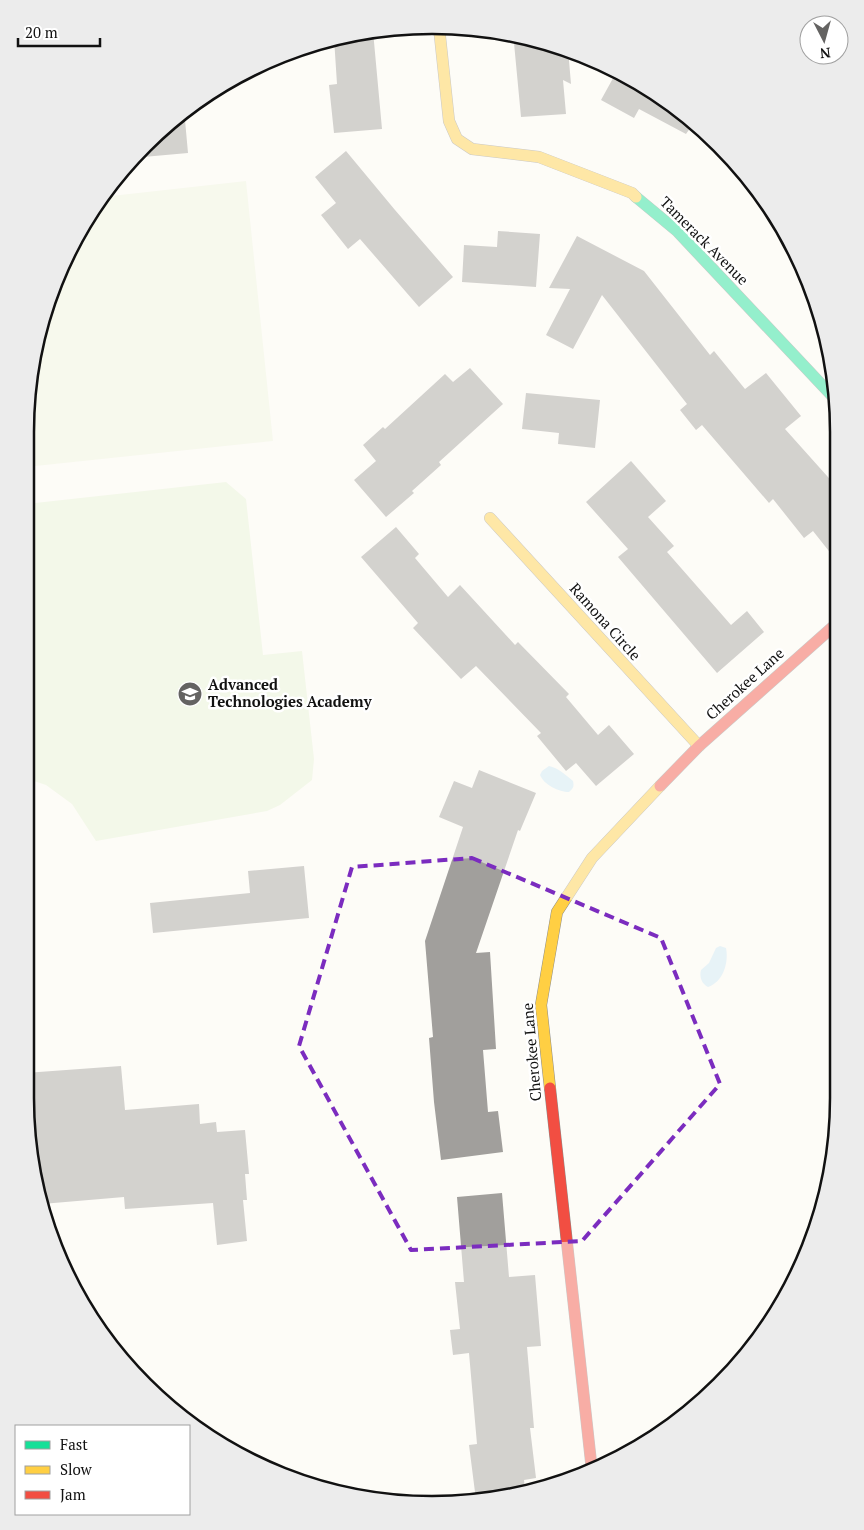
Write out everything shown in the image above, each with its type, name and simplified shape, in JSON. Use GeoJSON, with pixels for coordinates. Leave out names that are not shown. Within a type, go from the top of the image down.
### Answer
{"type":"FeatureCollection","features":[{"type":"Feature","properties":{"kind":"street","name":"Tamerack Avenue"},"geometry":{"type":"LineString","coordinates":[[440,34],[449,121],[457,139],[472,149],[539,157],[632,193],[677,231],[828,391]]}},
{"type":"Feature","properties":{"kind":"street","name":"Ramona Circle"},"geometry":{"type":"LineString","coordinates":[[490,518],[699,746]]}},
{"type":"Feature","properties":{"kind":"street","name":"Cherokee Lane"},"geometry":{"type":"LineString","coordinates":[[591,1463],[540,1004],[557,912],[592,858],[699,746],[830,629]]}},
{"type":"Feature","properties":{"kind":"highlighted area"},"geometry":{"type":"Polygon","coordinates":[[[472,858],[661,938],[720,1084],[582,1241],[411,1250],[299,1046],[352,867],[472,858]]]}},
{"type":"Feature","properties":{"kind":"green space"},"geometry":{"type":"Polygon","coordinates":[[[246,181],[273,441],[34,466],[37,380],[47,329],[64,280],[75,256],[87,233],[112,196],[246,181]]]}},
{"type":"Feature","properties":{"kind":"green space"},"geometry":{"type":"Polygon","coordinates":[[[226,482],[246,499],[263,655],[302,651],[314,759],[312,780],[280,805],[267,811],[96,841],[72,804],[46,785],[34,781],[34,503],[226,482]]]}},
{"type":"Feature","properties":{"kind":"water"},"geometry":{"type":"Polygon","coordinates":[[[549,766],[559,770],[573,781],[573,787],[569,792],[552,787],[542,779],[540,775],[542,771],[549,766]]]}},
{"type":"Feature","properties":{"kind":"water"},"geometry":{"type":"Polygon","coordinates":[[[720,946],[726,948],[726,966],[718,981],[708,987],[702,980],[701,970],[709,963],[716,948],[720,946]]]}},
{"type":"Feature","properties":{"kind":"building"},"geometry":{"type":"Polygon","coordinates":[[[374,38],[382,129],[334,133],[329,85],[337,84],[335,46],[374,38]]]}},
{"type":"Feature","properties":{"kind":"building"},"geometry":{"type":"Polygon","coordinates":[[[514,43],[535,47],[569,58],[571,84],[563,80],[566,114],[521,117],[514,43]]]}},
{"type":"Feature","properties":{"kind":"building"},"geometry":{"type":"Polygon","coordinates":[[[613,78],[653,101],[690,129],[686,134],[639,109],[634,118],[601,100],[613,78]]]}},
{"type":"Feature","properties":{"kind":"building"},"geometry":{"type":"Polygon","coordinates":[[[185,120],[188,153],[144,157],[185,120]]]}},
{"type":"Feature","properties":{"kind":"building"},"geometry":{"type":"Polygon","coordinates":[[[346,151],[453,277],[419,307],[360,239],[348,249],[321,215],[336,203],[315,177],[346,151]]]}},
{"type":"Feature","properties":{"kind":"building"},"geometry":{"type":"Polygon","coordinates":[[[498,231],[540,234],[536,287],[462,282],[464,245],[497,247],[498,231]]]}},
{"type":"Feature","properties":{"kind":"building"},"geometry":{"type":"Polygon","coordinates":[[[577,236],[644,271],[710,355],[714,351],[745,389],[766,373],[801,416],[785,429],[830,479],[830,552],[813,531],[804,538],[773,499],[769,503],[702,425],[696,430],[680,410],[687,404],[602,295],[573,349],[546,335],[570,289],[549,288],[577,236]]]}},
{"type":"Feature","properties":{"kind":"building"},"geometry":{"type":"Polygon","coordinates":[[[470,368],[503,404],[439,462],[441,465],[412,491],[414,493],[386,517],[354,480],[376,461],[363,445],[383,427],[385,429],[445,374],[453,382],[470,368]]]}},
{"type":"Feature","properties":{"kind":"building"},"geometry":{"type":"Polygon","coordinates":[[[526,393],[600,400],[595,448],[558,444],[559,433],[522,429],[526,393]]]}},
{"type":"Feature","properties":{"kind":"building"},"geometry":{"type":"Polygon","coordinates":[[[631,461],[666,501],[648,517],[674,546],[667,552],[731,625],[747,611],[764,632],[717,673],[618,557],[628,549],[586,502],[631,461]]]}},
{"type":"Feature","properties":{"kind":"building"},"geometry":{"type":"Polygon","coordinates":[[[396,527],[419,554],[415,558],[448,597],[460,585],[515,645],[518,642],[569,694],[566,697],[598,735],[609,725],[634,754],[596,786],[576,763],[566,771],[537,736],[541,733],[476,666],[461,679],[413,628],[418,623],[361,557],[396,527]]]}},
{"type":"Feature","properties":{"kind":"building"},"geometry":{"type":"Polygon","coordinates":[[[479,770],[536,793],[520,831],[518,830],[476,953],[490,952],[496,1049],[483,1050],[488,1112],[498,1111],[503,1152],[441,1160],[429,1038],[433,1037],[425,941],[463,827],[439,817],[454,781],[472,788],[479,770]]]}},
{"type":"Feature","properties":{"kind":"building"},"geometry":{"type":"Polygon","coordinates":[[[304,866],[309,918],[153,933],[150,903],[250,893],[248,871],[304,866]]]}},
{"type":"Feature","properties":{"kind":"building"},"geometry":{"type":"Polygon","coordinates":[[[121,1066],[125,1110],[199,1104],[200,1124],[216,1122],[217,1132],[245,1130],[249,1174],[245,1174],[247,1200],[243,1200],[247,1241],[217,1245],[213,1203],[125,1209],[124,1197],[48,1204],[37,1150],[34,1072],[121,1066]]]}},
{"type":"Feature","properties":{"kind":"building"},"geometry":{"type":"Polygon","coordinates":[[[502,1193],[509,1277],[535,1275],[541,1346],[527,1347],[534,1428],[530,1428],[536,1478],[524,1480],[525,1485],[475,1494],[469,1445],[477,1444],[469,1353],[453,1355],[450,1330],[460,1329],[455,1282],[464,1282],[457,1197],[502,1193]]]}},
{"type":"Feature","properties":{"kind":"traffic: fast"},"geometry":{"type":"LineString","coordinates":[[636,197],[677,231],[828,391]]}},
{"type":"Feature","properties":{"kind":"traffic: slow"},"geometry":{"type":"LineString","coordinates":[[440,34],[449,121],[457,139],[472,149],[539,157],[632,193],[636,197]]}},
{"type":"Feature","properties":{"kind":"traffic: slow"},"geometry":{"type":"LineString","coordinates":[[490,518],[699,746]]}},
{"type":"Feature","properties":{"kind":"traffic: slow"},"geometry":{"type":"LineString","coordinates":[[550,1088],[541,1005],[557,912],[592,858],[660,786]]}},
{"type":"Feature","properties":{"kind":"traffic: jam"},"geometry":{"type":"LineString","coordinates":[[660,786],[699,746],[830,629]]}},
{"type":"Feature","properties":{"kind":"traffic: jam"},"geometry":{"type":"LineString","coordinates":[[550,1088],[591,1463]]}},
{"type":"Feature","properties":{"kind":"place","name":"Advanced Technologies Academy"},"geometry":{"type":"Point","coordinates":[190,694]}}]}
